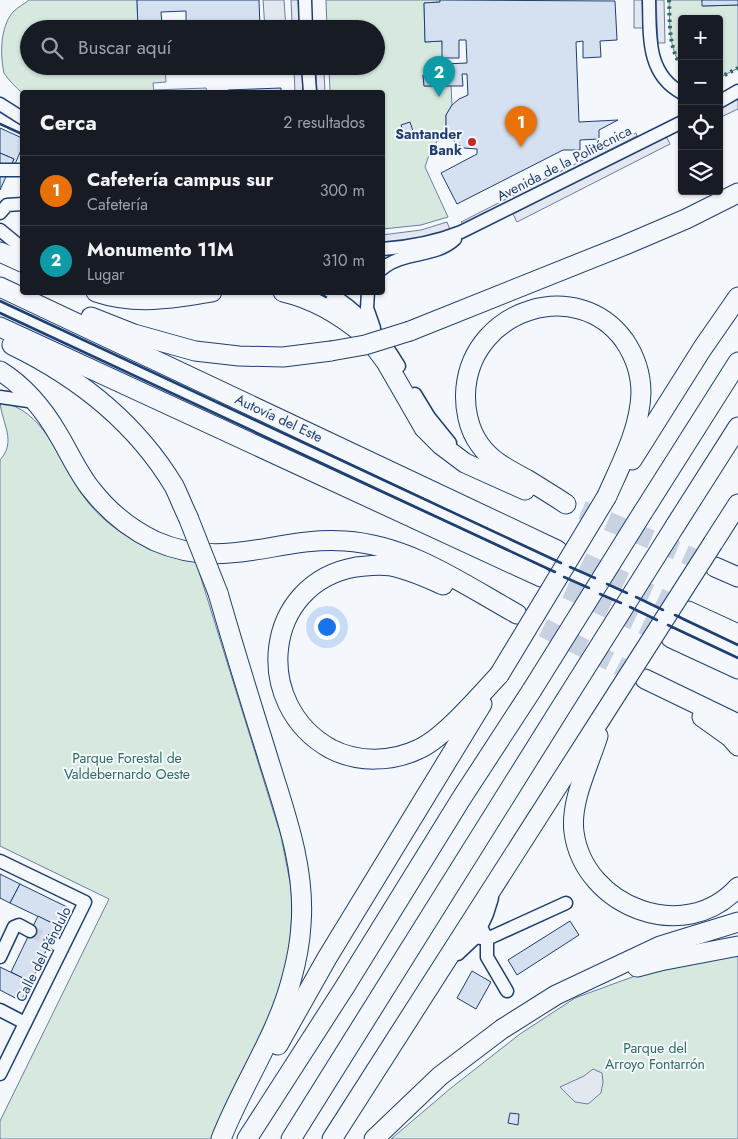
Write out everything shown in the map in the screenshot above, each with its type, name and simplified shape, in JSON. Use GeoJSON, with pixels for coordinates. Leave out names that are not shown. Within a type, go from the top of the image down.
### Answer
{"type":"FeatureCollection","features":[{"type":"Feature","properties":{"kind":"highway"},"geometry":{"type":"LineString","coordinates":[[25,295],[62,305],[134,334],[195,351],[239,356],[283,357],[331,351],[365,345],[410,331],[625,245],[686,219],[738,192]]}},
{"type":"Feature","properties":{"kind":"highway"},"geometry":{"type":"LineString","coordinates":[[0,252],[20,261]]}},
{"type":"Feature","properties":{"kind":"highway"},"geometry":{"type":"LineString","coordinates":[[6,290],[20,294]]}},
{"type":"Feature","properties":{"kind":"highway","name":"Autovía del Este"},"geometry":{"type":"LineString","coordinates":[[6,290],[557,550]]}},
{"type":"Feature","properties":{"kind":"highway"},"geometry":{"type":"LineString","coordinates":[[104,295],[148,300],[194,295]]}},
{"type":"Feature","properties":{"kind":"highway"},"geometry":{"type":"LineString","coordinates":[[295,295],[321,305],[369,332]]}},
{"type":"Feature","properties":{"kind":"highway"},"geometry":{"type":"LineString","coordinates":[[226,1139],[327,958],[607,496],[738,297]]}},
{"type":"Feature","properties":{"kind":"highway"},"geometry":{"type":"LineString","coordinates":[[377,350],[386,362],[424,428],[441,445],[465,463],[495,478],[542,498],[574,507],[499,464],[479,444],[468,419],[465,398],[467,378],[480,346],[494,330],[517,315],[538,308],[563,307],[583,310],[600,317],[619,333],[635,358],[640,374],[641,394],[639,410],[629,446],[607,496]]}},
{"type":"Feature","properties":{"kind":"highway"},"geometry":{"type":"LineString","coordinates":[[0,327],[541,577]]}},
{"type":"Feature","properties":{"kind":"highway"},"geometry":{"type":"LineString","coordinates":[[0,339],[61,372],[103,402],[143,444],[174,487],[218,593],[292,839],[300,886],[301,924],[291,982],[267,1045],[228,1119],[220,1139]]}},
{"type":"Feature","properties":{"kind":"highway"},"geometry":{"type":"LineString","coordinates":[[247,1139],[738,362]]}},
{"type":"Feature","properties":{"kind":"highway"},"geometry":{"type":"LineString","coordinates":[[0,371],[36,402],[58,433],[90,488],[108,508],[133,528],[156,541],[176,548],[214,554],[258,551],[323,540],[363,542],[403,553],[517,614],[468,596],[428,578],[391,566],[366,566],[345,569],[310,587],[289,614],[279,648],[279,678],[289,709],[300,724],[323,744],[338,752],[363,759],[398,757],[420,749],[437,738],[499,675]]}},
{"type":"Feature","properties":{"kind":"highway"},"geometry":{"type":"LineString","coordinates":[[291,1139],[738,427]]}},
{"type":"Feature","properties":{"kind":"highway"},"geometry":{"type":"LineString","coordinates":[[332,1139],[500,873],[738,504]]}},
{"type":"Feature","properties":{"kind":"highway"},"geometry":{"type":"LineString","coordinates":[[713,543],[738,511]]}},
{"type":"Feature","properties":{"kind":"highway"},"geometry":{"type":"LineString","coordinates":[[715,567],[738,576]]}},
{"type":"Feature","properties":{"kind":"highway"},"geometry":{"type":"LineString","coordinates":[[688,611],[738,634]]}},
{"type":"Feature","properties":{"kind":"highway"},"geometry":{"type":"LineString","coordinates":[[670,638],[738,669]]}},
{"type":"Feature","properties":{"kind":"highway"},"geometry":{"type":"LineString","coordinates":[[645,680],[738,724]]}},
{"type":"Feature","properties":{"kind":"highway"},"geometry":{"type":"LineString","coordinates":[[663,689],[713,724],[738,746]]}},
{"type":"Feature","properties":{"kind":"highway"},"geometry":{"type":"LineString","coordinates":[[600,720],[599,732],[584,775],[574,814],[574,832],[584,863],[592,877],[604,890],[621,902],[639,910],[673,916],[705,910],[721,901],[738,887]]}},
{"type":"Feature","properties":{"kind":"highway"},"geometry":{"type":"LineString","coordinates":[[374,1139],[440,1076],[502,1029],[556,995],[660,946],[738,922]]}},
{"type":"Feature","properties":{"kind":"highway"},"geometry":{"type":"LineString","coordinates":[[556,995],[618,972],[660,961],[738,946]]}},
{"type":"Feature","properties":{"kind":"street"},"geometry":{"type":"LineString","coordinates":[[305,0],[306,20]]}},
{"type":"Feature","properties":{"kind":"street"},"geometry":{"type":"LineString","coordinates":[[649,0],[651,49],[654,62],[668,83],[678,90]]}},
{"type":"Feature","properties":{"kind":"street"},"geometry":{"type":"LineString","coordinates":[[309,75],[310,90]]}},
{"type":"Feature","properties":{"kind":"street"},"geometry":{"type":"LineString","coordinates":[[723,100],[738,91]]}},
{"type":"Feature","properties":{"kind":"street"},"geometry":{"type":"LineString","coordinates":[[0,104],[20,117]]}},
{"type":"Feature","properties":{"kind":"street","name":"Avenida de la Politécnica"},"geometry":{"type":"LineString","coordinates":[[461,232],[678,124]]}},
{"type":"Feature","properties":{"kind":"street"},"geometry":{"type":"LineString","coordinates":[[0,170],[20,170]]}},
{"type":"Feature","properties":{"kind":"street"},"geometry":{"type":"LineString","coordinates":[[0,213],[7,205],[20,204]]}},
{"type":"Feature","properties":{"kind":"street"},"geometry":{"type":"LineString","coordinates":[[0,230],[20,246]]}},
{"type":"Feature","properties":{"kind":"street"},"geometry":{"type":"LineString","coordinates":[[385,249],[411,246],[461,232]]}},
{"type":"Feature","properties":{"kind":"street"},"geometry":{"type":"LineString","coordinates":[[385,266],[439,249],[453,242],[461,232]]}},
{"type":"Feature","properties":{"kind":"street"},"geometry":{"type":"LineString","coordinates":[[148,300],[166,295]]}},
{"type":"Feature","properties":{"kind":"street"},"geometry":{"type":"LineString","coordinates":[[332,295],[352,309],[369,332],[387,347],[429,417],[465,463]]}},
{"type":"Feature","properties":{"kind":"street"},"geometry":{"type":"LineString","coordinates":[[368,295],[369,332]]}},
{"type":"Feature","properties":{"kind":"street"},"geometry":{"type":"LineString","coordinates":[[0,397],[36,402]]}},
{"type":"Feature","properties":{"kind":"street","name":"Calle del Péndulo"},"geometry":{"type":"LineString","coordinates":[[0,860],[85,902],[0,1074]]}},
{"type":"Feature","properties":{"kind":"street"},"geometry":{"type":"LineString","coordinates":[[500,873],[481,927],[487,939],[488,957],[507,991]]}},
{"type":"Feature","properties":{"kind":"street"},"geometry":{"type":"LineString","coordinates":[[432,981],[476,937],[487,939],[566,903]]}},
{"type":"Feature","properties":{"kind":"street"},"geometry":{"type":"LineString","coordinates":[[0,957],[14,927],[19,925],[30,931]]}},
{"type":"Feature","properties":{"kind":"street"},"geometry":{"type":"LineString","coordinates":[[51,941],[62,948]]}},
{"type":"Feature","properties":{"kind":"street"},"geometry":{"type":"LineString","coordinates":[[0,1010],[25,1023]]}},
{"type":"Feature","properties":{"kind":"green space"},"geometry":{"type":"Polygon","coordinates":[[[29,0],[137,0],[138,20],[20,20],[20,75],[166,75],[166,82],[153,83],[154,90],[20,91],[4,73],[2,58],[3,33],[9,18],[15,10],[29,0]]]}},
{"type":"Feature","properties":{"kind":"green space"},"geometry":{"type":"Polygon","coordinates":[[[326,0],[440,0],[440,2],[424,3],[425,42],[442,41],[444,75],[424,75],[424,86],[451,85],[452,105],[446,115],[446,126],[429,155],[425,167],[448,217],[421,225],[385,229],[385,90],[330,90],[329,75],[385,75],[385,20],[327,20],[326,0]]]}},
{"type":"Feature","properties":{"kind":"green space"},"geometry":{"type":"Polygon","coordinates":[[[669,0],[702,0],[703,6],[738,5],[738,68],[723,76],[723,15],[678,15],[678,61],[674,52],[669,0]]]}},
{"type":"Feature","properties":{"kind":"green space","name":"Parque Forestal de Valdebernardo Oeste"},"geometry":{"type":"Polygon","coordinates":[[[0,402],[15,407],[39,425],[49,438],[81,493],[92,507],[117,530],[147,547],[196,562],[281,836],[291,887],[292,911],[290,943],[284,979],[259,1044],[211,1139],[0,1139],[0,1121],[109,899],[0,846],[0,460],[5,453],[8,439],[0,402]]]}},
{"type":"Feature","properties":{"kind":"green space","name":"Parque del Arroyo Fontarrón"},"geometry":{"type":"Polygon","coordinates":[[[738,955],[738,1139],[391,1139],[451,1088],[520,1034],[575,998],[635,976],[738,955]]]}},
{"type":"Feature","properties":{"kind":"shaded area"},"geometry":{"type":"Polygon","coordinates":[[[263,0],[284,0],[285,20],[264,20],[263,0]]]}},
{"type":"Feature","properties":{"kind":"shaded area"},"geometry":{"type":"Polygon","coordinates":[[[291,0],[298,0],[299,20],[292,20],[291,0]]]}},
{"type":"Feature","properties":{"kind":"shaded area"},"geometry":{"type":"Polygon","coordinates":[[[634,0],[642,0],[643,28],[634,28],[634,0]]]}},
{"type":"Feature","properties":{"kind":"shaded area"},"geometry":{"type":"Polygon","coordinates":[[[656,0],[664,0],[665,43],[658,43],[656,0]]]}},
{"type":"Feature","properties":{"kind":"shaded area"},"geometry":{"type":"Polygon","coordinates":[[[294,75],[302,75],[303,90],[295,90],[294,75]]]}},
{"type":"Feature","properties":{"kind":"shaded area"},"geometry":{"type":"Polygon","coordinates":[[[316,75],[324,75],[325,90],[317,90],[316,75]]]}},
{"type":"Feature","properties":{"kind":"shaded area"},"geometry":{"type":"Polygon","coordinates":[[[206,88],[206,90],[154,90],[206,88]]]}},
{"type":"Feature","properties":{"kind":"shaded area"},"geometry":{"type":"Polygon","coordinates":[[[738,99],[738,109],[723,116],[723,107],[738,99]]]}},
{"type":"Feature","properties":{"kind":"shaded area"},"geometry":{"type":"Polygon","coordinates":[[[636,133],[637,136],[463,224],[461,222],[636,133]]]}},
{"type":"Feature","properties":{"kind":"shaded area"},"geometry":{"type":"Polygon","coordinates":[[[666,136],[670,144],[517,222],[513,214],[666,136]]]}},
{"type":"Feature","properties":{"kind":"shaded area"},"geometry":{"type":"Polygon","coordinates":[[[447,222],[450,230],[429,237],[385,243],[385,235],[421,230],[447,222]]]}},
{"type":"Feature","properties":{"kind":"shaded area"},"geometry":{"type":"Polygon","coordinates":[[[593,1069],[602,1073],[603,1082],[601,1093],[588,1104],[575,1102],[560,1087],[584,1076],[593,1069]]]}},
{"type":"Feature","properties":{"kind":"building"},"geometry":{"type":"Polygon","coordinates":[[[137,0],[259,0],[260,20],[186,20],[186,11],[161,12],[162,20],[138,20],[137,0]]]}},
{"type":"Feature","properties":{"kind":"building"},"geometry":{"type":"Polygon","coordinates":[[[440,0],[615,1],[617,40],[600,41],[601,57],[583,58],[583,41],[576,42],[579,122],[618,120],[599,130],[599,139],[580,140],[580,150],[563,150],[457,204],[441,173],[477,154],[477,149],[464,148],[458,145],[450,137],[446,126],[446,115],[452,105],[468,95],[467,74],[462,74],[463,86],[424,86],[423,75],[444,75],[444,64],[467,63],[466,40],[459,40],[459,58],[442,58],[442,41],[425,42],[424,3],[440,2],[440,0]]]}},
{"type":"Feature","properties":{"kind":"building"},"geometry":{"type":"Polygon","coordinates":[[[702,0],[738,0],[738,5],[702,6],[702,0]]]}},
{"type":"Feature","properties":{"kind":"building"},"geometry":{"type":"Polygon","coordinates":[[[281,88],[281,90],[228,90],[281,88]]]}},
{"type":"Feature","properties":{"kind":"building"},"geometry":{"type":"Polygon","coordinates":[[[410,122],[413,131],[404,134],[401,125],[410,122]]]}},
{"type":"Feature","properties":{"kind":"building"},"geometry":{"type":"Polygon","coordinates":[[[0,128],[20,137],[20,153],[15,164],[12,163],[14,159],[0,153],[0,128]]]}},
{"type":"Feature","properties":{"kind":"building"},"geometry":{"type":"Polygon","coordinates":[[[0,153],[14,159],[0,190],[0,153]]]}},
{"type":"Feature","properties":{"kind":"building"},"geometry":{"type":"Polygon","coordinates":[[[0,874],[20,884],[10,903],[0,898],[0,874]]]}},
{"type":"Feature","properties":{"kind":"building"},"geometry":{"type":"Polygon","coordinates":[[[20,884],[67,907],[58,926],[10,903],[20,884]]]}},
{"type":"Feature","properties":{"kind":"building"},"geometry":{"type":"Polygon","coordinates":[[[38,916],[58,926],[31,982],[11,972],[38,916]]]}},
{"type":"Feature","properties":{"kind":"building"},"geometry":{"type":"Polygon","coordinates":[[[570,921],[579,935],[517,975],[508,960],[570,921]]]}},
{"type":"Feature","properties":{"kind":"building"},"geometry":{"type":"Polygon","coordinates":[[[0,967],[31,982],[21,1001],[0,990],[0,967]]]}},
{"type":"Feature","properties":{"kind":"building"},"geometry":{"type":"Polygon","coordinates":[[[472,971],[491,982],[476,1009],[457,998],[472,971]]]}},
{"type":"Feature","properties":{"kind":"building"},"geometry":{"type":"Polygon","coordinates":[[[510,1113],[519,1114],[518,1125],[508,1123],[510,1113]]]}},
{"type":"Feature","properties":{"kind":"tunnel"},"geometry":{"type":"LineString","coordinates":[[582,510],[715,567]]}},
{"type":"Feature","properties":{"kind":"tunnel"},"geometry":{"type":"LineString","coordinates":[[557,550],[688,611]]}},
{"type":"Feature","properties":{"kind":"tunnel"},"geometry":{"type":"LineString","coordinates":[[541,577],[671,638]]}},
{"type":"Feature","properties":{"kind":"tunnel"},"geometry":{"type":"LineString","coordinates":[[518,615],[645,679]]}},
{"type":"Feature","properties":{"kind":"tunnel"},"geometry":{"type":"LineString","coordinates":[[30,931],[51,941]]}},
{"type":"Feature","properties":{"kind":"hedge"},"geometry":{"type":"LineString","coordinates":[[669,0],[672,43],[678,61]]}},
{"type":"Feature","properties":{"kind":"hedge"},"geometry":{"type":"LineString","coordinates":[[723,76],[738,68]]}},
{"type":"Feature","properties":{"kind":"wall"},"geometry":{"type":"LineString","coordinates":[[0,124],[20,133]]}},
{"type":"Feature","properties":{"kind":"wall"},"geometry":{"type":"LineString","coordinates":[[322,295],[326,297]]}},
{"type":"Feature","properties":{"kind":"wall"},"geometry":{"type":"LineString","coordinates":[[0,301],[561,563]]}},
{"type":"Feature","properties":{"kind":"wall"},"geometry":{"type":"LineString","coordinates":[[0,313],[555,572]]}},
{"type":"Feature","properties":{"kind":"wall"},"geometry":{"type":"LineString","coordinates":[[570,567],[595,578]]}},
{"type":"Feature","properties":{"kind":"wall"},"geometry":{"type":"LineString","coordinates":[[564,577],[589,588]]}},
{"type":"Feature","properties":{"kind":"wall"},"geometry":{"type":"LineString","coordinates":[[607,584],[627,593]]}},
{"type":"Feature","properties":{"kind":"wall"},"geometry":{"type":"LineString","coordinates":[[600,594],[621,603]]}},
{"type":"Feature","properties":{"kind":"wall"},"geometry":{"type":"LineString","coordinates":[[636,597],[663,610]]}},
{"type":"Feature","properties":{"kind":"wall"},"geometry":{"type":"LineString","coordinates":[[630,607],[657,620]]}},
{"type":"Feature","properties":{"kind":"wall"},"geometry":{"type":"LineString","coordinates":[[675,615],[738,645]]}},
{"type":"Feature","properties":{"kind":"wall"},"geometry":{"type":"LineString","coordinates":[[668,625],[738,658]]}},
{"type":"Feature","properties":{"kind":"place","name":"Monumento 11M"},"geometry":{"type":"Point","coordinates":[439,97]}},
{"type":"Feature","properties":{"kind":"place","name":"Santander Bank"},"geometry":{"type":"Point","coordinates":[472,142]}},
{"type":"Feature","properties":{"kind":"place","name":"Cafetería campus sur"},"geometry":{"type":"Point","coordinates":[521,147]}}]}
